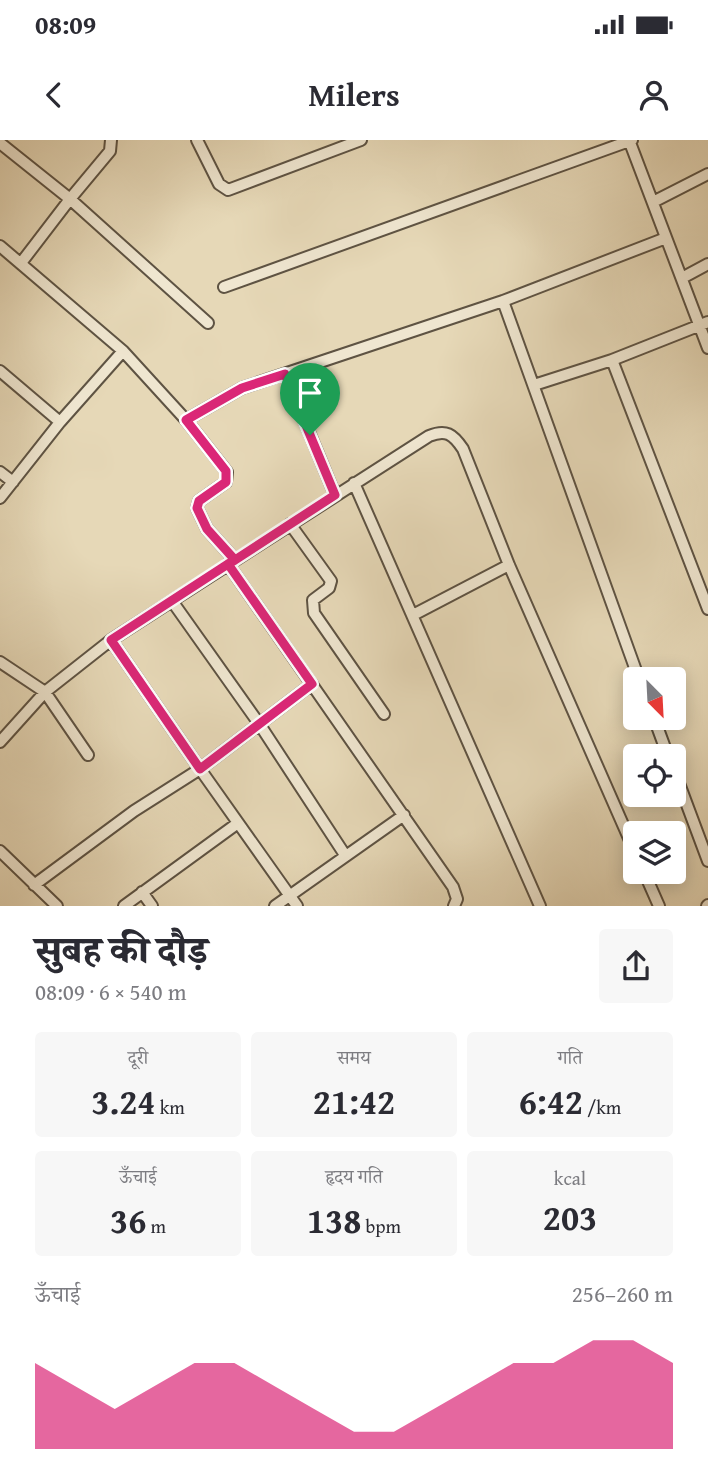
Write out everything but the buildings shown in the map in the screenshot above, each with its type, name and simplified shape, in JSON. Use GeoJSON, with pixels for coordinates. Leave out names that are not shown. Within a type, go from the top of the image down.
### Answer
{"type":"FeatureCollection","features":[{"type":"Feature","properties":{"kind":"street"},"geometry":{"type":"LineString","coordinates":[[22,263],[110,151],[111,140]]}},
{"type":"Feature","properties":{"kind":"street"},"geometry":{"type":"LineString","coordinates":[[197,140],[219,184],[229,190],[361,140]]}},
{"type":"Feature","properties":{"kind":"street"},"geometry":{"type":"LineString","coordinates":[[224,287],[630,140],[682,278],[704,324],[708,348]]}},
{"type":"Feature","properties":{"kind":"street"},"geometry":{"type":"LineString","coordinates":[[0,143],[70,199],[208,323]]}},
{"type":"Feature","properties":{"kind":"street"},"geometry":{"type":"LineString","coordinates":[[653,202],[708,174]]}},
{"type":"Feature","properties":{"kind":"street"},"geometry":{"type":"LineString","coordinates":[[186,420],[242,388],[503,301],[666,238]]}},
{"type":"Feature","properties":{"kind":"street"},"geometry":{"type":"LineString","coordinates":[[0,246],[123,351],[186,420],[226,471],[226,482],[199,501],[197,508],[207,529],[457,894],[454,906]]}},
{"type":"Feature","properties":{"kind":"street"},"geometry":{"type":"LineString","coordinates":[[682,278],[708,264]]}},
{"type":"Feature","properties":{"kind":"street"},"geometry":{"type":"LineString","coordinates":[[503,301],[635,667]]}},
{"type":"Feature","properties":{"kind":"street"},"geometry":{"type":"LineString","coordinates":[[534,384],[612,360],[704,324]]}},
{"type":"Feature","properties":{"kind":"street"},"geometry":{"type":"LineString","coordinates":[[0,498],[60,422],[123,351]]}},
{"type":"Feature","properties":{"kind":"street"},"geometry":{"type":"LineString","coordinates":[[612,360],[708,609]]}},
{"type":"Feature","properties":{"kind":"street"},"geometry":{"type":"LineString","coordinates":[[0,370],[60,422]]}},
{"type":"Feature","properties":{"kind":"street"},"geometry":{"type":"LineString","coordinates":[[285,374],[335,495]]}},
{"type":"Feature","properties":{"kind":"street"},"geometry":{"type":"LineString","coordinates":[[0,742],[45,692],[111,640],[335,495],[439,432],[451,434],[463,449],[509,565],[623,825]]}},
{"type":"Feature","properties":{"kind":"street"},"geometry":{"type":"LineString","coordinates":[[0,472],[13,482]]}},
{"type":"Feature","properties":{"kind":"street"},"geometry":{"type":"LineString","coordinates":[[354,483],[540,906]]}},
{"type":"Feature","properties":{"kind":"street"},"geometry":{"type":"LineString","coordinates":[[290,524],[331,581],[329,588],[313,600],[314,613],[384,714]]}},
{"type":"Feature","properties":{"kind":"street"},"geometry":{"type":"LineString","coordinates":[[413,615],[509,565]]}},
{"type":"Feature","properties":{"kind":"street"},"geometry":{"type":"LineString","coordinates":[[172,601],[260,725],[345,855]]}},
{"type":"Feature","properties":{"kind":"street"},"geometry":{"type":"LineString","coordinates":[[111,640],[297,906]]}},
{"type":"Feature","properties":{"kind":"street"},"geometry":{"type":"LineString","coordinates":[[0,662],[45,692],[88,755]]}},
{"type":"Feature","properties":{"kind":"street"},"geometry":{"type":"LineString","coordinates":[[34,885],[134,811],[200,769],[312,684]]}},
{"type":"Feature","properties":{"kind":"street"},"geometry":{"type":"LineString","coordinates":[[686,803],[708,861]]}},
{"type":"Feature","properties":{"kind":"street"},"geometry":{"type":"LineString","coordinates":[[275,906],[404,815]]}},
{"type":"Feature","properties":{"kind":"street"},"geometry":{"type":"LineString","coordinates":[[124,906],[238,823]]}},
{"type":"Feature","properties":{"kind":"street"},"geometry":{"type":"LineString","coordinates":[[0,851],[57,906]]}},
{"type":"Feature","properties":{"kind":"street"},"geometry":{"type":"LineString","coordinates":[[649,884],[659,906]]}},
{"type":"Feature","properties":{"kind":"street"},"geometry":{"type":"LineString","coordinates":[[142,892],[152,906]]}},
{"type":"Feature","properties":{"kind":"route"},"geometry":{"type":"LineString","coordinates":[[310,435],[285,374],[242,388],[186,420],[226,471],[226,482],[199,501],[197,508],[207,529],[235,560],[228,564],[111,640],[200,769],[312,684],[228,564],[235,560],[335,495],[310,435]]}}]}
